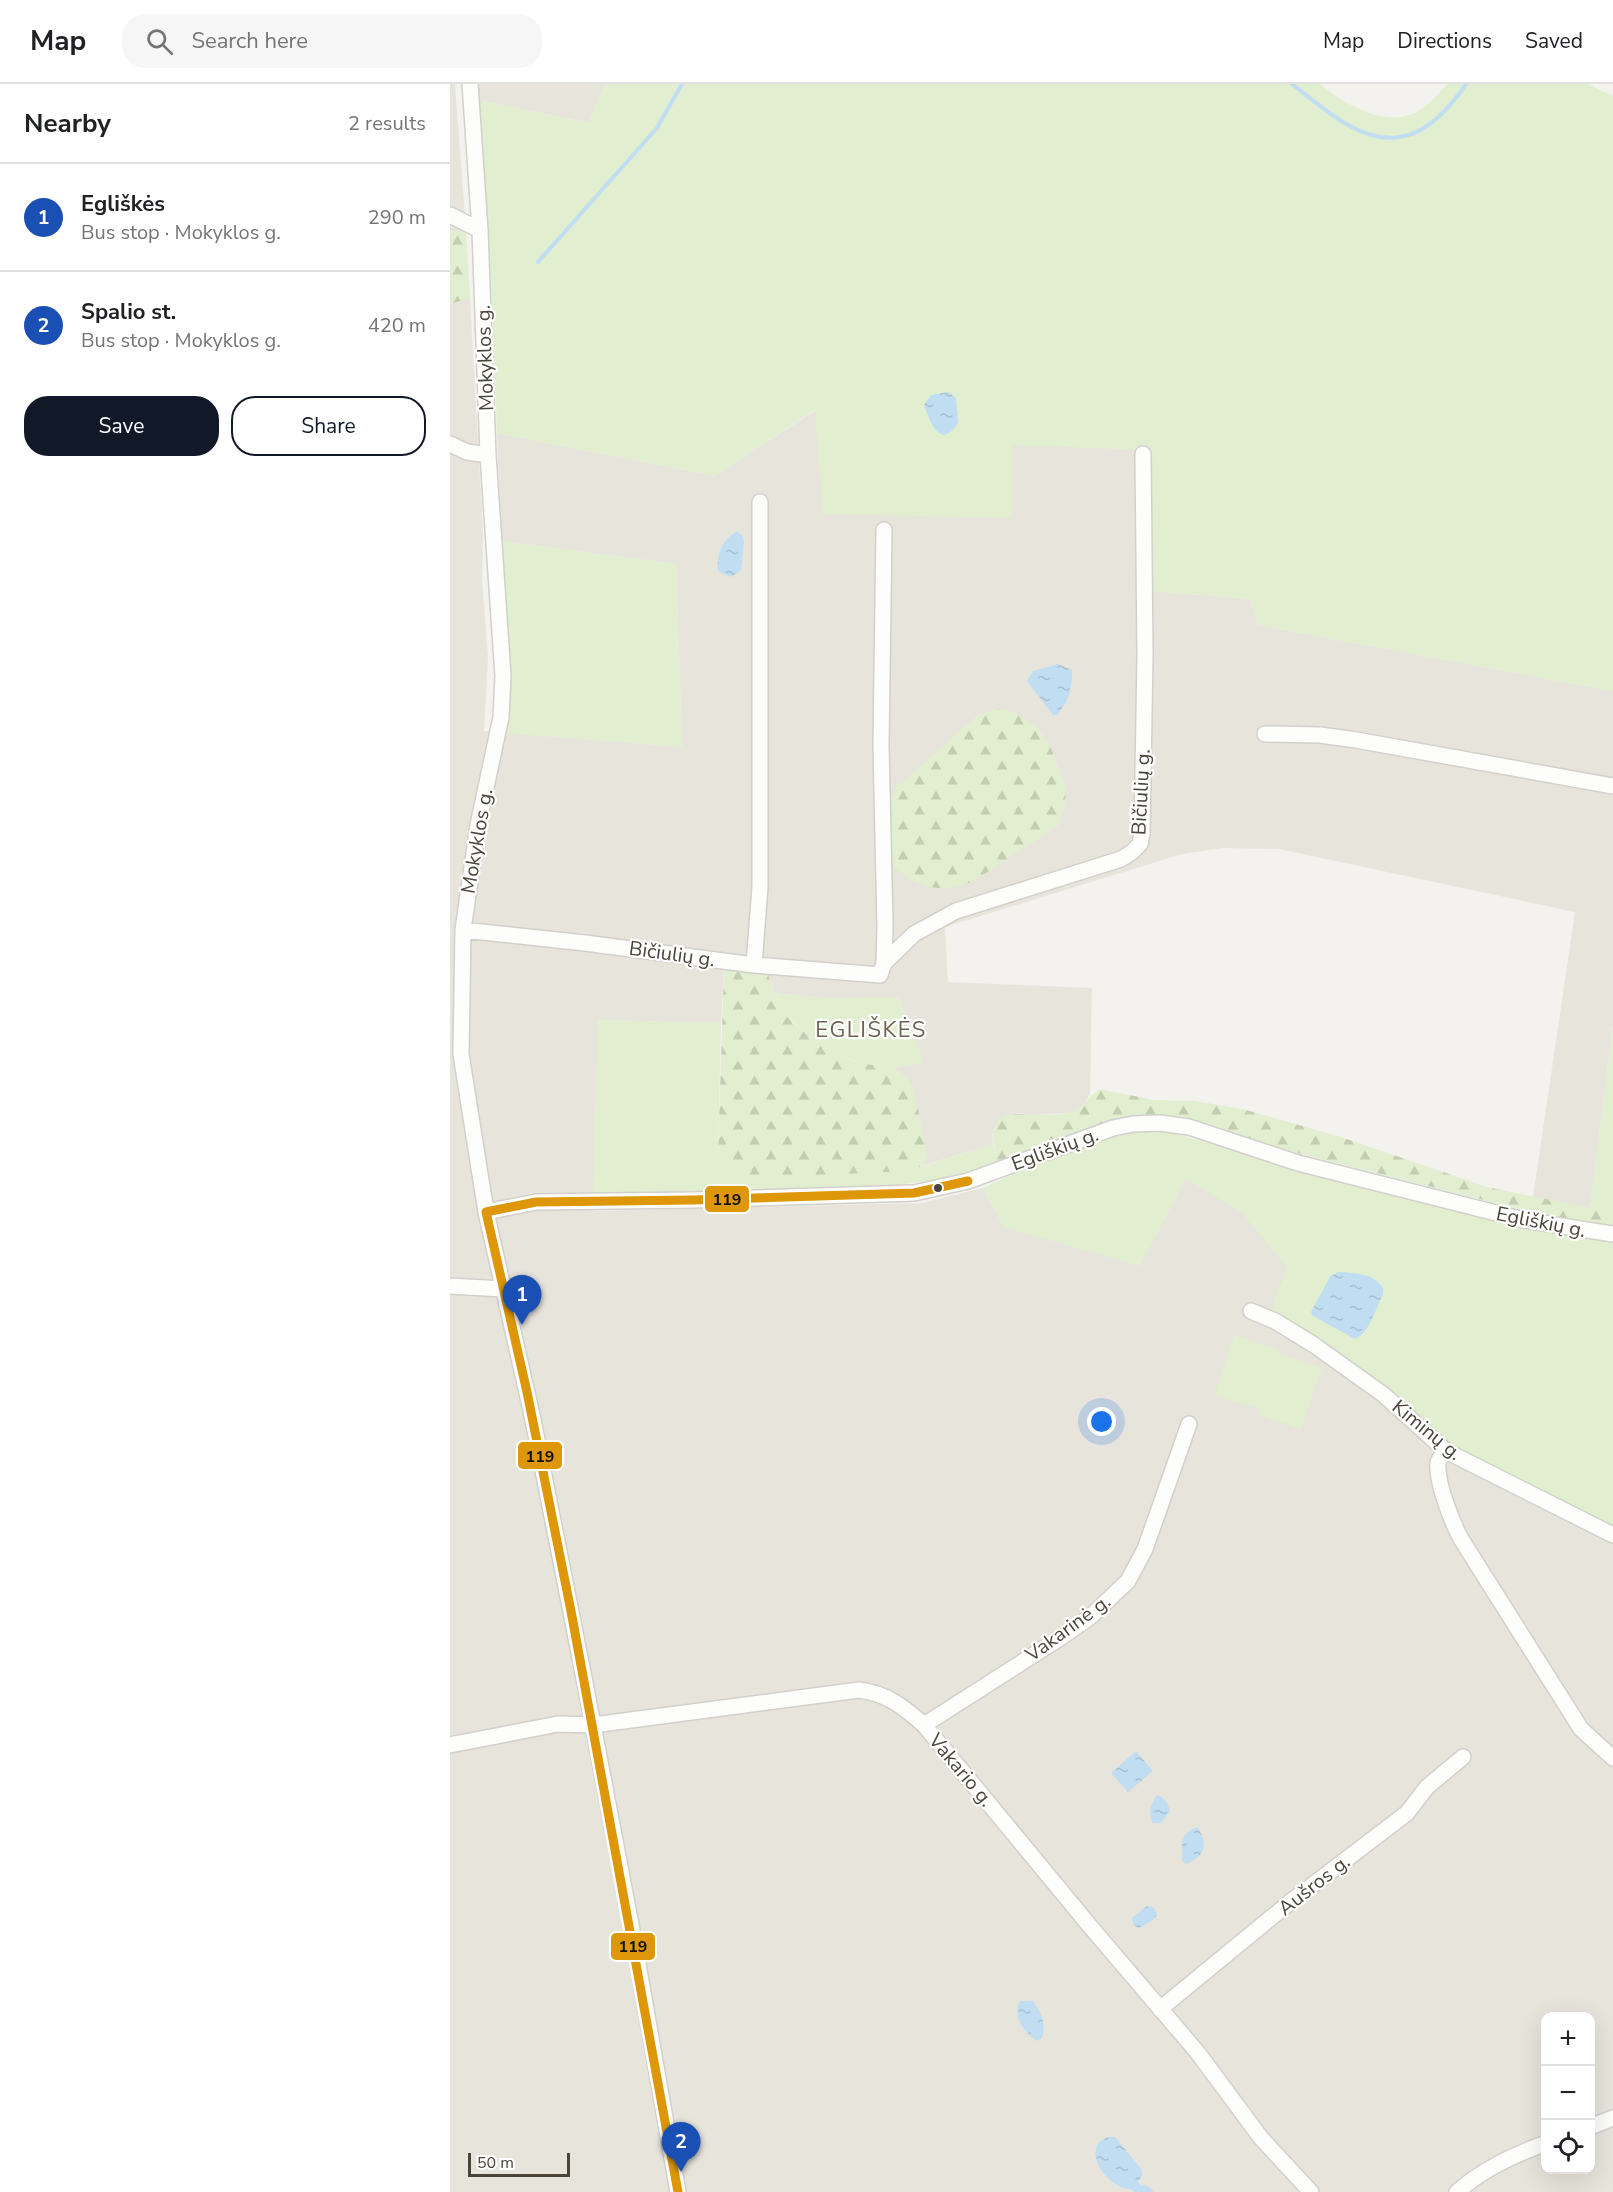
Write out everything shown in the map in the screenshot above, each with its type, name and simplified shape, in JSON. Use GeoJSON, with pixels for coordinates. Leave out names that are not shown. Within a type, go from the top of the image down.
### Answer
{"type":"FeatureCollection","features":[{"type":"Feature","properties":{"kind":"street","name":"Mokyklos g."},"geometry":{"type":"LineString","coordinates":[[470,84],[480,230],[488,455],[503,676],[501,717],[478,825],[463,930],[461,1054],[486,1212],[532,1415],[593,1725],[678,2192]]}},
{"type":"Feature","properties":{"kind":"street"},"geometry":{"type":"LineString","coordinates":[[450,215],[480,230]]}},
{"type":"Feature","properties":{"kind":"street"},"geometry":{"type":"LineString","coordinates":[[450,444],[467,452],[488,455]]}},
{"type":"Feature","properties":{"kind":"street","name":"Bičiulių g."},"geometry":{"type":"LineString","coordinates":[[463,930],[754,965],[882,969],[914,934],[956,911],[1121,859],[1132,852],[1140,844],[1143,802],[1145,655],[1143,454]]}},
{"type":"Feature","properties":{"kind":"street"},"geometry":{"type":"LineString","coordinates":[[754,965],[760,887],[760,502]]}},
{"type":"Feature","properties":{"kind":"street"},"geometry":{"type":"LineString","coordinates":[[882,969],[885,927],[881,745],[884,530]]}},
{"type":"Feature","properties":{"kind":"street"},"geometry":{"type":"LineString","coordinates":[[1265,734],[1320,735],[1356,740],[1613,786]]}},
{"type":"Feature","properties":{"kind":"street","name":"Egliškių g."},"geometry":{"type":"LineString","coordinates":[[486,1212],[536,1202],[915,1193],[968,1181],[1113,1128],[1133,1124],[1160,1123],[1189,1127],[1298,1162],[1524,1220],[1613,1234]]}},
{"type":"Feature","properties":{"kind":"street"},"geometry":{"type":"LineString","coordinates":[[450,1286],[502,1288]]}},
{"type":"Feature","properties":{"kind":"street","name":"Kiminų g."},"geometry":{"type":"LineString","coordinates":[[1251,1311],[1275,1321],[1314,1345],[1384,1395],[1446,1451],[1613,1535]]}},
{"type":"Feature","properties":{"kind":"street","name":"Vakarinė g."},"geometry":{"type":"LineString","coordinates":[[924,1725],[1068,1633],[1090,1617],[1128,1581],[1145,1549],[1189,1424]]}},
{"type":"Feature","properties":{"kind":"street"},"geometry":{"type":"LineString","coordinates":[[1446,1451],[1440,1457],[1438,1464],[1440,1478],[1450,1517],[1461,1539],[1581,1729],[1610,1750]]}},
{"type":"Feature","properties":{"kind":"street","name":"Vakario g."},"geometry":{"type":"LineString","coordinates":[[450,1745],[558,1724],[593,1725],[859,1690],[876,1692],[893,1700],[924,1725],[1198,2053],[1261,2138],[1311,2192]]}},
{"type":"Feature","properties":{"kind":"street","name":"Aušros g."},"geometry":{"type":"LineString","coordinates":[[1160,2008],[1289,1903],[1407,1813],[1427,1787],[1463,1757]]}},
{"type":"Feature","properties":{"kind":"street"},"geometry":{"type":"LineString","coordinates":[[1595,2125],[1613,2118]]}},
{"type":"Feature","properties":{"kind":"street"},"geometry":{"type":"LineString","coordinates":[[1457,2192],[1488,2170],[1518,2153],[1541,2144]]}},
{"type":"Feature","properties":{"kind":"shaded area"},"geometry":{"type":"Polygon","coordinates":[[[450,84],[455,84],[466,231],[450,231],[450,84]]]}},
{"type":"Feature","properties":{"kind":"shaded area"},"geometry":{"type":"Polygon","coordinates":[[[477,84],[605,84],[589,123],[477,100],[477,84]]]}},
{"type":"Feature","properties":{"kind":"shaded area"},"geometry":{"type":"Polygon","coordinates":[[[470,298],[483,534],[482,579],[488,657],[484,731],[682,747],[676,564],[501,541],[497,433],[715,476],[816,410],[1011,518],[1011,444],[1151,450],[1153,591],[1250,599],[1258,625],[1613,691],[1613,1025],[1590,1208],[1533,1197],[1575,912],[1279,849],[1223,848],[1182,854],[945,927],[948,982],[1092,988],[1090,1094],[1082,1107],[1070,1113],[1032,1115],[1018,1113],[992,1134],[993,1144],[922,1166],[927,1155],[900,1072],[890,1068],[923,1063],[825,998],[774,993],[766,971],[724,968],[721,1023],[598,1020],[593,1211],[922,1203],[983,1188],[1004,1227],[1186,1178],[1243,1213],[1287,1267],[1296,1326],[1347,1359],[1401,1404],[1613,1528],[1613,2192],[450,2192],[450,304],[470,298]]]}},
{"type":"Feature","properties":{"kind":"green space"},"geometry":{"type":"Polygon","coordinates":[[[605,84],[1320,84],[1360,109],[1372,114],[1395,118],[1424,108],[1447,84],[1588,84],[1613,96],[1613,691],[1258,625],[1250,599],[1153,591],[1151,450],[1012,445],[1012,518],[823,514],[815,410],[715,476],[497,433],[491,276],[477,100],[588,123],[605,84]]]}},
{"type":"Feature","properties":{"kind":"green space"},"geometry":{"type":"Polygon","coordinates":[[[450,231],[466,231],[470,298],[450,304],[450,231]]]}},
{"type":"Feature","properties":{"kind":"green space"},"geometry":{"type":"Polygon","coordinates":[[[501,541],[676,564],[682,747],[506,733],[510,693],[501,541]]]}},
{"type":"Feature","properties":{"kind":"green space"},"geometry":{"type":"Polygon","coordinates":[[[996,709],[1013,712],[1034,725],[1048,741],[1066,786],[1065,806],[1058,826],[972,882],[948,889],[929,887],[909,879],[894,866],[887,853],[887,809],[896,788],[979,714],[996,709]]]}},
{"type":"Feature","properties":{"kind":"green space"},"geometry":{"type":"Polygon","coordinates":[[[724,967],[767,971],[782,1010],[807,1034],[852,1060],[898,1071],[908,1079],[917,1103],[927,1155],[922,1166],[908,1171],[735,1179],[718,1155],[724,967]]]}},
{"type":"Feature","properties":{"kind":"green space"},"geometry":{"type":"Polygon","coordinates":[[[774,993],[825,998],[899,997],[924,1063],[890,1068],[861,1063],[835,1053],[807,1035],[782,1011],[774,993]]]}},
{"type":"Feature","properties":{"kind":"green space"},"geometry":{"type":"Polygon","coordinates":[[[598,1020],[721,1023],[718,1154],[908,1171],[993,1144],[998,1161],[948,1178],[874,1188],[593,1195],[598,1020]]]}},
{"type":"Feature","properties":{"kind":"green space"},"geometry":{"type":"Polygon","coordinates":[[[1613,1025],[1613,1208],[1590,1208],[1613,1025]]]}},
{"type":"Feature","properties":{"kind":"green space"},"geometry":{"type":"Polygon","coordinates":[[[1100,1089],[1154,1100],[1195,1101],[1243,1109],[1341,1137],[1487,1187],[1590,1208],[1613,1208],[1613,1229],[1567,1221],[1278,1148],[1202,1124],[1125,1119],[1094,1127],[998,1161],[993,1139],[995,1125],[1002,1117],[1013,1114],[1058,1115],[1072,1112],[1100,1089]]]}},
{"type":"Feature","properties":{"kind":"green space"},"geometry":{"type":"Polygon","coordinates":[[[1136,1130],[1168,1132],[1240,1151],[1309,1174],[1512,1223],[1613,1242],[1613,1528],[1452,1445],[1347,1359],[1271,1311],[1287,1267],[1243,1213],[1186,1179],[1140,1266],[1004,1227],[983,1188],[1077,1147],[1136,1130]]]}},
{"type":"Feature","properties":{"kind":"green space"},"geometry":{"type":"Polygon","coordinates":[[[1234,1335],[1280,1350],[1279,1354],[1322,1368],[1301,1429],[1258,1414],[1260,1409],[1215,1395],[1234,1335]]]}},
{"type":"Feature","properties":{"kind":"water"},"geometry":{"type":"Polygon","coordinates":[[[948,392],[956,398],[958,423],[952,431],[941,434],[933,425],[924,405],[931,395],[948,392]]]}},
{"type":"Feature","properties":{"kind":"water"},"geometry":{"type":"Polygon","coordinates":[[[737,532],[742,535],[744,542],[741,570],[731,577],[718,571],[718,559],[724,543],[737,532]]]}},
{"type":"Feature","properties":{"kind":"water"},"geometry":{"type":"Polygon","coordinates":[[[1058,664],[1072,670],[1071,683],[1065,704],[1057,715],[1053,715],[1027,681],[1033,671],[1058,664]]]}},
{"type":"Feature","properties":{"kind":"water"},"geometry":{"type":"Polygon","coordinates":[[[1338,1272],[1369,1277],[1383,1288],[1383,1294],[1369,1326],[1355,1339],[1313,1316],[1311,1312],[1330,1277],[1338,1272]]]}},
{"type":"Feature","properties":{"kind":"water"},"geometry":{"type":"Polygon","coordinates":[[[1136,1751],[1153,1771],[1128,1792],[1111,1773],[1136,1751]]]}},
{"type":"Feature","properties":{"kind":"water"},"geometry":{"type":"Polygon","coordinates":[[[1157,1795],[1166,1801],[1170,1811],[1161,1823],[1153,1823],[1151,1805],[1157,1795]]]}},
{"type":"Feature","properties":{"kind":"water"},"geometry":{"type":"Polygon","coordinates":[[[1197,1827],[1203,1839],[1203,1849],[1197,1858],[1186,1864],[1182,1860],[1183,1840],[1187,1832],[1197,1827]]]}},
{"type":"Feature","properties":{"kind":"water"},"geometry":{"type":"Polygon","coordinates":[[[1147,1906],[1154,1908],[1157,1915],[1139,1928],[1134,1926],[1132,1918],[1147,1906]]]}},
{"type":"Feature","properties":{"kind":"water"},"geometry":{"type":"Polygon","coordinates":[[[1020,2001],[1033,2001],[1041,2014],[1043,2033],[1042,2038],[1037,2041],[1028,2033],[1018,2018],[1020,2001]]]}},
{"type":"Feature","properties":{"kind":"water"},"geometry":{"type":"Polygon","coordinates":[[[1108,2137],[1115,2137],[1142,2170],[1142,2176],[1138,2182],[1141,2186],[1146,2185],[1154,2192],[1134,2192],[1117,2185],[1105,2174],[1095,2153],[1099,2143],[1108,2137]]]}},
{"type":"Feature","properties":{"kind":"waterway"},"geometry":{"type":"LineString","coordinates":[[538,262],[657,128],[682,84]]}},
{"type":"Feature","properties":{"kind":"waterway"},"geometry":{"type":"LineString","coordinates":[[1292,84],[1336,118],[1363,132],[1381,137],[1398,137],[1428,126],[1454,101],[1466,84]]}},
{"type":"Feature","properties":{"kind":"transit line","name":"119"},"geometry":{"type":"LineString","coordinates":[[486,1212],[536,1202],[914,1193],[968,1181]]}},
{"type":"Feature","properties":{"kind":"transit line","name":"119"},"geometry":{"type":"LineString","coordinates":[[486,1212],[527,1392],[571,1611],[678,2192]]}},
{"type":"Feature","properties":{"kind":"place","name":"Egliškės"},"geometry":{"type":"Point","coordinates":[522,1325]}},
{"type":"Feature","properties":{"kind":"place","name":"Spalio st."},"geometry":{"type":"Point","coordinates":[681,2172]}},
{"type":"Feature","properties":{"kind":"district","name":"EGLIŠKĖS"},"geometry":{"type":"Point","coordinates":[871,1030]}}]}
